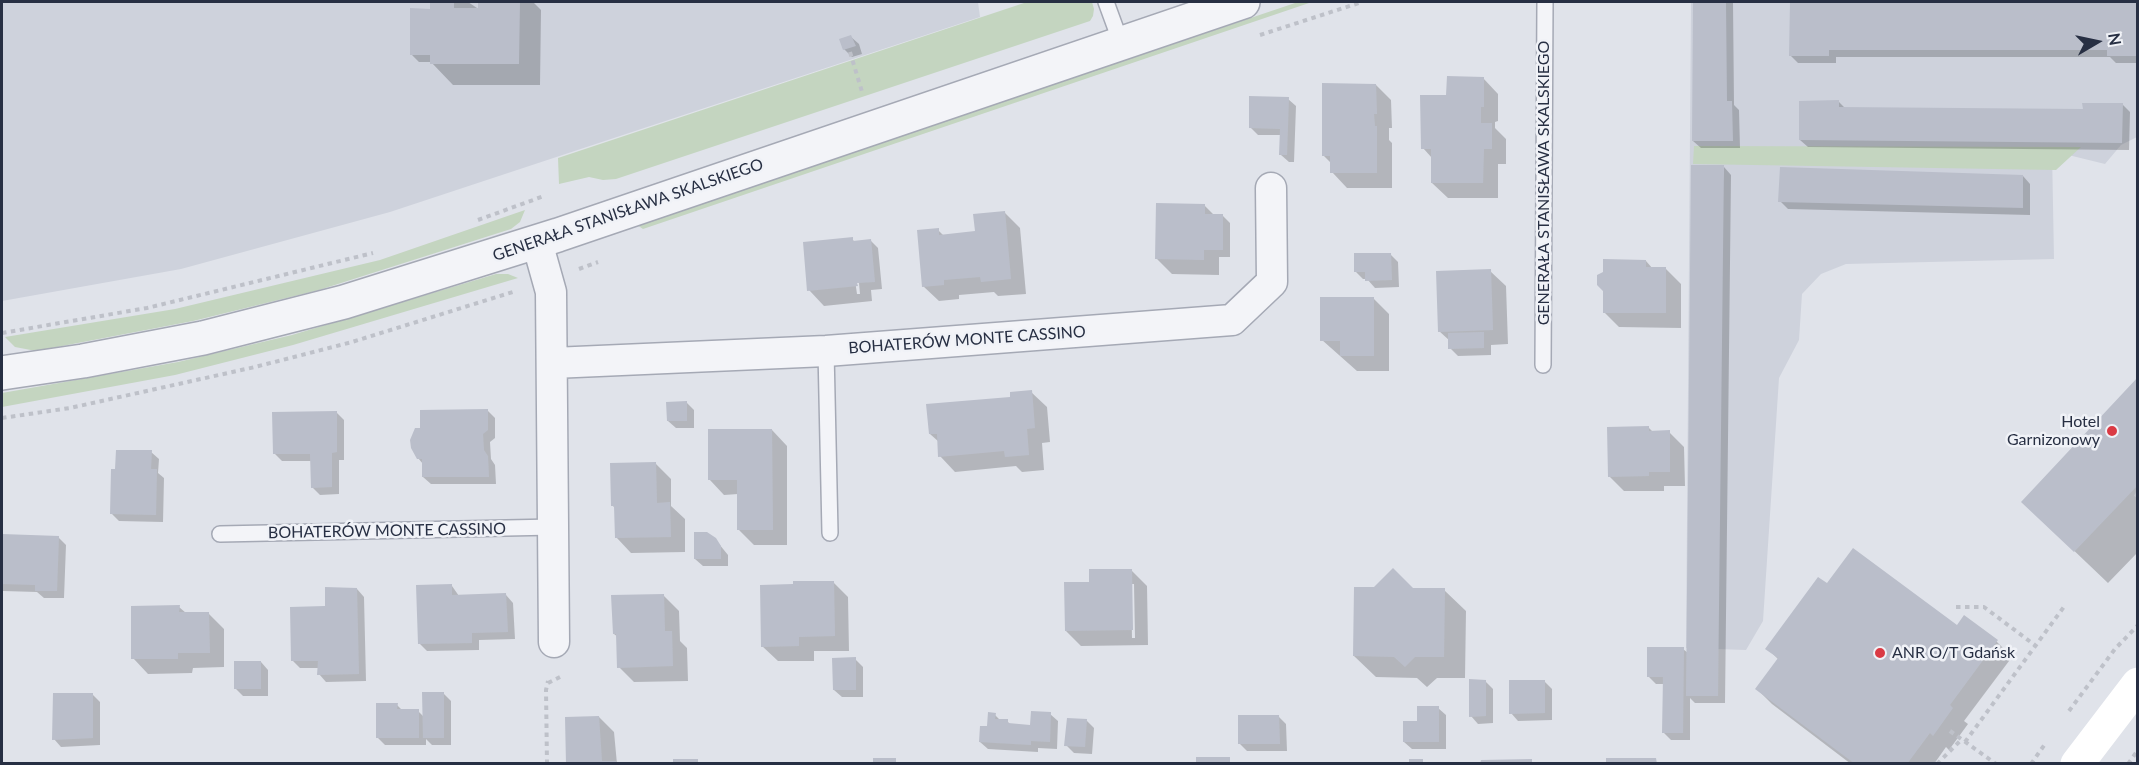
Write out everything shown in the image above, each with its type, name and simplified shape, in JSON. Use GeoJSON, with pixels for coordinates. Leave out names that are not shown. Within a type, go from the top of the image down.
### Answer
{"type":"FeatureCollection","features":[{"type":"Feature","properties":{"kind":"main road"},"geometry":{"type":"LineString","coordinates":[[2077,764],[2138,684]]}},
{"type":"Feature","properties":{"kind":"street","name":"GENERAŁA STANISŁAWA SKALSKIEGO"},"geometry":{"type":"LineString","coordinates":[[2,373],[83,361],[203,338],[344,302],[537,242],[1231,4]]}},
{"type":"Feature","properties":{"kind":"street","name":"BOHATERÓW MONTE CASSINO"},"geometry":{"type":"LineString","coordinates":[[553,363],[826,351],[1232,320],[1272,282],[1271,188]]}},
{"type":"Feature","properties":{"kind":"street"},"geometry":{"type":"LineString","coordinates":[[537,242],[550,292],[553,363],[554,642]]}},
{"type":"Feature","properties":{"kind":"lane"},"geometry":{"type":"LineString","coordinates":[[1106,2],[1121,43]]}},
{"type":"Feature","properties":{"kind":"lane","name":"GENERAŁA STANISŁAWA SKALSKIEGO"},"geometry":{"type":"LineString","coordinates":[[1544,365],[1545,2]]}},
{"type":"Feature","properties":{"kind":"lane"},"geometry":{"type":"LineString","coordinates":[[826,351],[830,533]]}},
{"type":"Feature","properties":{"kind":"lane","name":"BOHATERÓW MONTE CASSINO"},"geometry":{"type":"LineString","coordinates":[[220,534],[554,527]]}},
{"type":"Feature","properties":{"kind":"path"},"geometry":{"type":"LineString","coordinates":[[850,52],[864,97]]}},
{"type":"Feature","properties":{"kind":"path"},"geometry":{"type":"LineString","coordinates":[[477,221],[544,196]]}},
{"type":"Feature","properties":{"kind":"path"},"geometry":{"type":"LineString","coordinates":[[2,333],[147,308],[375,252]]}},
{"type":"Feature","properties":{"kind":"path"},"geometry":{"type":"LineString","coordinates":[[1936,764],[1963,740],[2066,604]]}},
{"type":"Feature","properties":{"kind":"path"},"geometry":{"type":"LineString","coordinates":[[1956,607],[1984,608],[2036,646]]}},
{"type":"Feature","properties":{"kind":"path"},"geometry":{"type":"LineString","coordinates":[[547,764],[546,690],[554,642]]}},
{"type":"Feature","properties":{"kind":"path"},"geometry":{"type":"LineString","coordinates":[[1950,731],[1996,764]]}},
{"type":"Feature","properties":{"kind":"path"},"geometry":{"type":"LineString","coordinates":[[2128,764],[2138,750]]}},
{"type":"Feature","properties":{"kind":"shaded area"},"geometry":{"type":"Polygon","coordinates":[[[2,2],[978,2],[980,17],[390,212],[181,269],[2,301],[2,2]]]}},
{"type":"Feature","properties":{"kind":"shaded area"},"geometry":{"type":"Polygon","coordinates":[[[1691,2],[2137,2],[2137,137],[2121,145],[2105,164],[2052,151],[2054,259],[1846,264],[1821,274],[1802,294],[1799,340],[1779,378],[1763,621],[1746,650],[1686,648],[1691,2]]]}},
{"type":"Feature","properties":{"kind":"green space"},"geometry":{"type":"Polygon","coordinates":[[[1027,2],[1092,2],[1093,16],[1090,21],[616,179],[603,180],[589,177],[559,184],[558,158],[1027,2]]]}},
{"type":"Feature","properties":{"kind":"green space"},"geometry":{"type":"Polygon","coordinates":[[[1298,2],[1312,2],[643,229],[637,225],[1298,2]]]}},
{"type":"Feature","properties":{"kind":"green space"},"geometry":{"type":"Polygon","coordinates":[[[1694,146],[2081,147],[2056,170],[1693,164],[1694,146]]]}},
{"type":"Feature","properties":{"kind":"green space"},"geometry":{"type":"Polygon","coordinates":[[[525,210],[520,222],[511,229],[319,290],[193,321],[36,351],[15,347],[5,337],[175,309],[380,260],[525,210]]]}},
{"type":"Feature","properties":{"kind":"green space"},"geometry":{"type":"Polygon","coordinates":[[[496,274],[508,274],[518,278],[293,345],[175,375],[2,407],[2,393],[178,362],[292,335],[496,274]]]}},
{"type":"Feature","properties":{"kind":"building"},"geometry":{"type":"Polygon","coordinates":[[[430,2],[454,2],[454,8],[478,8],[478,2],[520,2],[519,64],[430,64],[430,55],[410,55],[410,8],[430,9],[430,2]]]}},
{"type":"Feature","properties":{"kind":"building"},"geometry":{"type":"Polygon","coordinates":[[[1693,2],[1726,2],[1727,101],[1732,101],[1733,141],[1692,141],[1693,2]]]}},
{"type":"Feature","properties":{"kind":"building"},"geometry":{"type":"Polygon","coordinates":[[[1790,2],[2138,2],[2138,56],[2107,56],[2107,50],[1829,50],[1829,56],[1789,56],[1790,2]]]}},
{"type":"Feature","properties":{"kind":"building"},"geometry":{"type":"Polygon","coordinates":[[[851,35],[856,46],[843,50],[839,39],[851,35]]]}},
{"type":"Feature","properties":{"kind":"building"},"geometry":{"type":"Polygon","coordinates":[[[1447,76],[1484,77],[1484,107],[1481,107],[1481,123],[1492,123],[1492,149],[1484,149],[1483,183],[1431,183],[1431,149],[1421,149],[1420,95],[1446,95],[1447,76]]]}},
{"type":"Feature","properties":{"kind":"building"},"geometry":{"type":"Polygon","coordinates":[[[1322,83],[1376,84],[1377,114],[1374,114],[1375,126],[1377,126],[1377,173],[1330,173],[1330,156],[1322,156],[1322,83]]]}},
{"type":"Feature","properties":{"kind":"building"},"geometry":{"type":"Polygon","coordinates":[[[1249,96],[1289,97],[1287,155],[1279,155],[1280,129],[1249,128],[1249,96]]]}},
{"type":"Feature","properties":{"kind":"building"},"geometry":{"type":"Polygon","coordinates":[[[1839,100],[1839,107],[2083,109],[2082,103],[2123,103],[2122,143],[1799,140],[1799,101],[1839,100]]]}},
{"type":"Feature","properties":{"kind":"building"},"geometry":{"type":"Polygon","coordinates":[[[1691,165],[1724,165],[1718,696],[1686,696],[1691,165]]]}},
{"type":"Feature","properties":{"kind":"building"},"geometry":{"type":"Polygon","coordinates":[[[1780,167],[2023,175],[2023,208],[1778,202],[1780,167]]]}},
{"type":"Feature","properties":{"kind":"building"},"geometry":{"type":"Polygon","coordinates":[[[1156,203],[1205,204],[1205,214],[1223,214],[1223,250],[1204,250],[1204,260],[1155,259],[1156,203]]]}},
{"type":"Feature","properties":{"kind":"building"},"geometry":{"type":"Polygon","coordinates":[[[1005,211],[1011,279],[981,282],[980,277],[944,280],[944,285],[922,287],[917,230],[939,228],[939,235],[975,231],[973,214],[1005,211]]]}},
{"type":"Feature","properties":{"kind":"building"},"geometry":{"type":"Polygon","coordinates":[[[853,237],[853,241],[871,239],[875,282],[807,291],[803,242],[853,237]]]}},
{"type":"Feature","properties":{"kind":"building"},"geometry":{"type":"Polygon","coordinates":[[[1354,253],[1391,253],[1392,280],[1365,281],[1365,272],[1354,272],[1354,253]]]}},
{"type":"Feature","properties":{"kind":"building"},"geometry":{"type":"Polygon","coordinates":[[[1603,259],[1646,260],[1646,267],[1666,267],[1666,313],[1603,313],[1603,291],[1597,285],[1597,275],[1603,272],[1603,259]]]}},
{"type":"Feature","properties":{"kind":"building"},"geometry":{"type":"Polygon","coordinates":[[[1491,269],[1493,330],[1438,332],[1436,271],[1491,269]]]}},
{"type":"Feature","properties":{"kind":"building"},"geometry":{"type":"Polygon","coordinates":[[[1320,297],[1374,297],[1374,356],[1340,356],[1340,341],[1320,341],[1320,297]]]}},
{"type":"Feature","properties":{"kind":"building"},"geometry":{"type":"Polygon","coordinates":[[[1484,332],[1484,348],[1448,349],[1448,333],[1484,332]]]}},
{"type":"Feature","properties":{"kind":"building","name":"Hotel Garnizonowy"},"geometry":{"type":"Polygon","coordinates":[[[2138,377],[2138,485],[2074,552],[2021,502],[2138,377]]]}},
{"type":"Feature","properties":{"kind":"building"},"geometry":{"type":"Polygon","coordinates":[[[1032,390],[1035,428],[1027,429],[1029,455],[1005,457],[1004,451],[938,457],[937,434],[929,434],[926,404],[1010,397],[1010,392],[1032,390]]]}},
{"type":"Feature","properties":{"kind":"building"},"geometry":{"type":"Polygon","coordinates":[[[687,401],[687,421],[667,421],[666,402],[687,401]]]}},
{"type":"Feature","properties":{"kind":"building"},"geometry":{"type":"Polygon","coordinates":[[[488,409],[488,430],[483,434],[484,450],[488,456],[489,477],[422,477],[422,459],[417,459],[411,448],[410,440],[415,428],[420,428],[420,410],[488,409]]]}},
{"type":"Feature","properties":{"kind":"building"},"geometry":{"type":"Polygon","coordinates":[[[337,411],[337,452],[332,453],[332,487],[311,488],[310,454],[273,454],[272,412],[337,411]]]}},
{"type":"Feature","properties":{"kind":"building"},"geometry":{"type":"Polygon","coordinates":[[[1649,426],[1649,431],[1670,430],[1670,472],[1649,472],[1649,476],[1608,477],[1607,427],[1649,426]]]}},
{"type":"Feature","properties":{"kind":"building"},"geometry":{"type":"Polygon","coordinates":[[[708,429],[772,429],[773,530],[737,530],[737,480],[708,480],[708,429]]]}},
{"type":"Feature","properties":{"kind":"building"},"geometry":{"type":"Polygon","coordinates":[[[116,450],[152,450],[151,469],[157,469],[156,515],[110,514],[111,469],[115,469],[116,450]]]}},
{"type":"Feature","properties":{"kind":"building"},"geometry":{"type":"Polygon","coordinates":[[[656,462],[657,503],[670,502],[671,537],[615,538],[614,506],[611,506],[610,463],[656,462]]]}},
{"type":"Feature","properties":{"kind":"building"},"geometry":{"type":"Polygon","coordinates":[[[694,532],[707,532],[716,538],[721,546],[721,559],[694,559],[694,532]]]}},
{"type":"Feature","properties":{"kind":"building"},"geometry":{"type":"Polygon","coordinates":[[[2,534],[59,536],[57,591],[35,591],[35,585],[2,584],[2,534]]]}},
{"type":"Feature","properties":{"kind":"building","name":"ANR O/T Gdańsk"},"geometry":{"type":"Polygon","coordinates":[[[1853,548],[1957,625],[1964,615],[1998,640],[1950,705],[1953,708],[1933,736],[1930,733],[1907,764],[1855,764],[1755,689],[1778,658],[1765,649],[1818,577],[1827,583],[1853,548]]]}},
{"type":"Feature","properties":{"kind":"building"},"geometry":{"type":"Polygon","coordinates":[[[1393,568],[1413,588],[1445,588],[1444,657],[1415,657],[1405,667],[1394,657],[1353,656],[1354,587],[1374,587],[1393,568]]]}},
{"type":"Feature","properties":{"kind":"building"},"geometry":{"type":"Polygon","coordinates":[[[1089,569],[1132,569],[1133,630],[1065,631],[1064,582],[1089,582],[1089,569]]]}},
{"type":"Feature","properties":{"kind":"building"},"geometry":{"type":"Polygon","coordinates":[[[793,581],[834,581],[835,636],[799,637],[799,646],[761,647],[760,585],[793,584],[793,581]]]}},
{"type":"Feature","properties":{"kind":"building"},"geometry":{"type":"Polygon","coordinates":[[[452,584],[452,595],[506,593],[508,632],[472,633],[472,643],[418,644],[416,585],[452,584]]]}},
{"type":"Feature","properties":{"kind":"building"},"geometry":{"type":"Polygon","coordinates":[[[325,587],[357,588],[359,674],[317,675],[318,661],[291,661],[290,607],[325,606],[325,587]]]}},
{"type":"Feature","properties":{"kind":"building"},"geometry":{"type":"Polygon","coordinates":[[[664,594],[665,631],[672,631],[673,666],[617,668],[611,595],[664,594]]]}},
{"type":"Feature","properties":{"kind":"building"},"geometry":{"type":"Polygon","coordinates":[[[180,605],[179,612],[209,612],[210,653],[178,653],[178,659],[131,659],[131,606],[180,605]]]}},
{"type":"Feature","properties":{"kind":"building"},"geometry":{"type":"Polygon","coordinates":[[[1647,647],[1684,647],[1683,733],[1662,733],[1663,677],[1647,677],[1647,647]]]}},
{"type":"Feature","properties":{"kind":"building"},"geometry":{"type":"Polygon","coordinates":[[[856,657],[856,690],[833,690],[832,658],[856,657]]]}},
{"type":"Feature","properties":{"kind":"building"},"geometry":{"type":"Polygon","coordinates":[[[234,661],[261,661],[261,689],[234,689],[234,661]]]}},
{"type":"Feature","properties":{"kind":"building"},"geometry":{"type":"Polygon","coordinates":[[[1469,679],[1486,680],[1486,716],[1469,717],[1469,679]]]}},
{"type":"Feature","properties":{"kind":"building"},"geometry":{"type":"Polygon","coordinates":[[[1509,680],[1545,680],[1545,713],[1509,714],[1509,680]]]}},
{"type":"Feature","properties":{"kind":"building"},"geometry":{"type":"Polygon","coordinates":[[[422,692],[444,692],[444,738],[423,738],[422,692]]]}},
{"type":"Feature","properties":{"kind":"building"},"geometry":{"type":"Polygon","coordinates":[[[53,693],[93,693],[93,738],[52,740],[53,693]]]}},
{"type":"Feature","properties":{"kind":"building"},"geometry":{"type":"Polygon","coordinates":[[[376,703],[398,703],[397,709],[419,709],[419,738],[376,738],[376,703]]]}},
{"type":"Feature","properties":{"kind":"building"},"geometry":{"type":"Polygon","coordinates":[[[1417,706],[1439,706],[1439,742],[1403,742],[1403,721],[1417,721],[1417,706]]]}},
{"type":"Feature","properties":{"kind":"building"},"geometry":{"type":"Polygon","coordinates":[[[1031,711],[1051,712],[1050,742],[1031,741],[1031,745],[979,742],[980,726],[987,726],[988,712],[996,713],[995,719],[1008,719],[1008,723],[1030,725],[1031,711]]]}},
{"type":"Feature","properties":{"kind":"building"},"geometry":{"type":"Polygon","coordinates":[[[1238,715],[1279,715],[1280,744],[1238,744],[1238,715]]]}},
{"type":"Feature","properties":{"kind":"building"},"geometry":{"type":"Polygon","coordinates":[[[599,716],[602,761],[616,761],[616,764],[566,764],[565,717],[599,716]]]}},
{"type":"Feature","properties":{"kind":"building"},"geometry":{"type":"Polygon","coordinates":[[[1067,718],[1087,719],[1085,747],[1064,746],[1067,718]]]}},
{"type":"Feature","properties":{"kind":"building"},"geometry":{"type":"Polygon","coordinates":[[[1196,757],[1230,757],[1230,764],[1196,764],[1196,757]]]}},
{"type":"Feature","properties":{"kind":"building"},"geometry":{"type":"Polygon","coordinates":[[[873,758],[896,758],[896,764],[873,764],[873,758]]]}},
{"type":"Feature","properties":{"kind":"building"},"geometry":{"type":"Polygon","coordinates":[[[1606,758],[1656,758],[1657,764],[1606,764],[1606,758]]]}},
{"type":"Feature","properties":{"kind":"building"},"geometry":{"type":"Polygon","coordinates":[[[673,759],[698,759],[698,764],[673,764],[673,759]]]}},
{"type":"Feature","properties":{"kind":"building"},"geometry":{"type":"Polygon","coordinates":[[[1409,759],[1423,759],[1423,764],[1409,764],[1409,759]]]}},
{"type":"Feature","properties":{"kind":"building"},"geometry":{"type":"Polygon","coordinates":[[[1532,759],[1532,764],[1480,764],[1481,760],[1532,759]]]}},
{"type":"Feature","properties":{"kind":"place","name":"Hotel Garnizonowy"},"geometry":{"type":"Point","coordinates":[2112,431]}},
{"type":"Feature","properties":{"kind":"place","name":"ANR O/T Gdańsk"},"geometry":{"type":"Point","coordinates":[1880,653]}}]}
